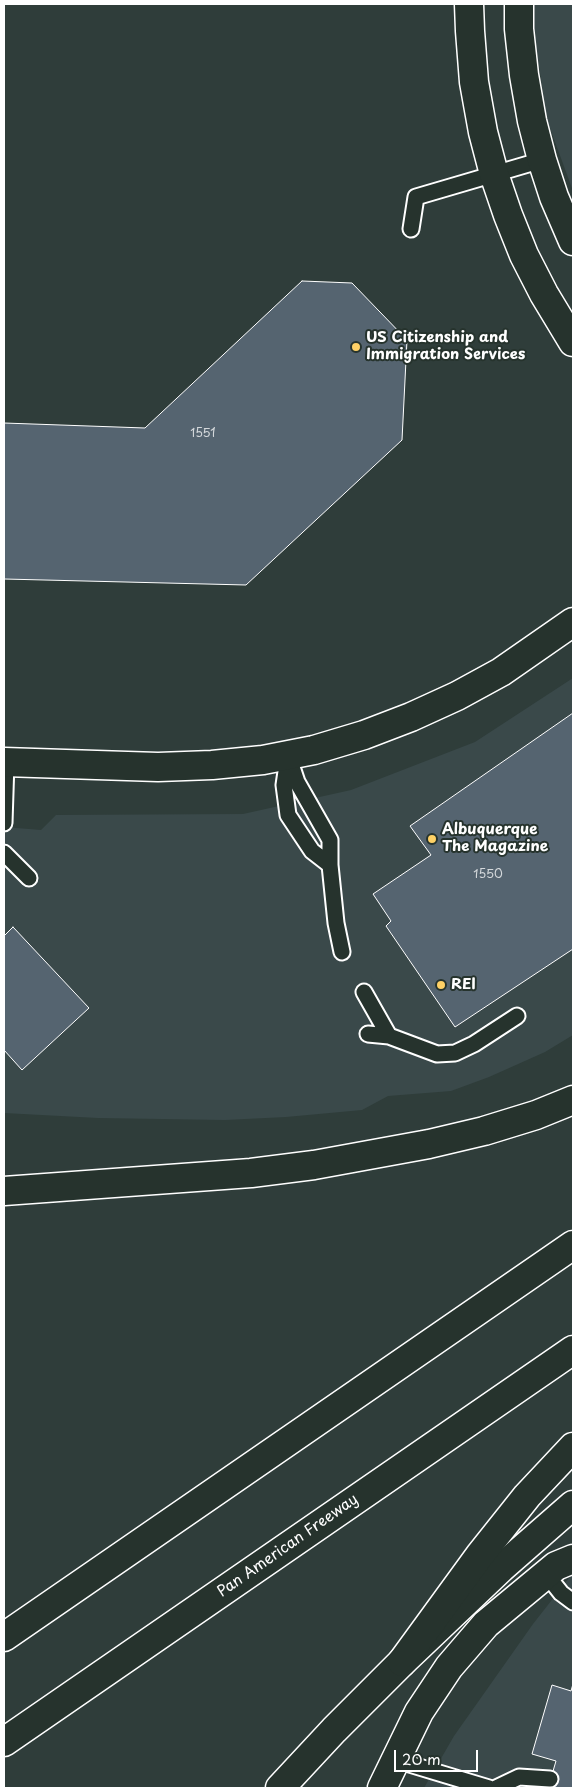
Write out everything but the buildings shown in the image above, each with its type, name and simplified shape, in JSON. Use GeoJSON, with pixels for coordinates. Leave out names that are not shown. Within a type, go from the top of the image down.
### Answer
{"type":"FeatureCollection","features":[{"type":"Feature","properties":{"kind":"main road"},"geometry":{"type":"LineString","coordinates":[[469,4],[474,82],[483,132],[494,174],[524,254],[544,294],[573,342]]}},
{"type":"Feature","properties":{"kind":"main road"},"geometry":{"type":"LineString","coordinates":[[519,4],[519,28],[524,75],[532,121],[554,197],[573,241]]}},
{"type":"Feature","properties":{"kind":"main road"},"geometry":{"type":"LineString","coordinates":[[5,762],[158,767],[229,764],[288,755],[364,735],[412,718],[501,672],[573,622]]}},
{"type":"Feature","properties":{"kind":"main road"},"geometry":{"type":"LineString","coordinates":[[4,1191],[251,1173],[314,1165],[429,1144],[484,1131],[536,1115],[573,1100]]}},
{"type":"Feature","properties":{"kind":"main road"},"geometry":{"type":"LineString","coordinates":[[4,1637],[573,1245]]}},
{"type":"Feature","properties":{"kind":"main road","name":"Pan American Freeway"},"geometry":{"type":"LineString","coordinates":[[4,1742],[573,1350]]}},
{"type":"Feature","properties":{"kind":"main road"},"geometry":{"type":"LineString","coordinates":[[402,1662],[480,1555],[521,1503],[573,1447]]}},
{"type":"Feature","properties":{"kind":"main road"},"geometry":{"type":"LineString","coordinates":[[280,1788],[334,1730],[402,1662],[501,1568],[573,1505]]}},
{"type":"Feature","properties":{"kind":"main road"},"geometry":{"type":"LineString","coordinates":[[382,1788],[419,1712],[449,1667],[486,1624],[556,1566],[573,1559]]}},
{"type":"Feature","properties":{"kind":"lane"},"geometry":{"type":"LineString","coordinates":[[412,229],[416,197],[542,160]]}},
{"type":"Feature","properties":{"kind":"lane"},"geometry":{"type":"LineString","coordinates":[[288,755],[284,785],[288,815],[312,851],[330,865]]}},
{"type":"Feature","properties":{"kind":"lane"},"geometry":{"type":"LineString","coordinates":[[288,755],[297,782],[330,840],[330,865],[336,923],[342,952]]}},
{"type":"Feature","properties":{"kind":"lane"},"geometry":{"type":"LineString","coordinates":[[4,823],[5,762]]}},
{"type":"Feature","properties":{"kind":"lane"},"geometry":{"type":"LineString","coordinates":[[4,853],[29,878]]}},
{"type":"Feature","properties":{"kind":"lane"},"geometry":{"type":"LineString","coordinates":[[364,992],[389,1036]]}},
{"type":"Feature","properties":{"kind":"lane"},"geometry":{"type":"LineString","coordinates":[[368,1034],[389,1036],[437,1054],[455,1053],[474,1044],[517,1016]]}},
{"type":"Feature","properties":{"kind":"lane"},"geometry":{"type":"LineString","coordinates":[[546,1574],[561,1593],[573,1602]]}},
{"type":"Feature","properties":{"kind":"lane"},"geometry":{"type":"LineString","coordinates":[[396,1760],[489,1788]]}},
{"type":"Feature","properties":{"kind":"lane"},"geometry":{"type":"LineString","coordinates":[[496,1788],[519,1778],[550,1778]]}},
{"type":"Feature","properties":{"kind":"shaded area"},"geometry":{"type":"Polygon","coordinates":[[[531,4],[573,4],[573,191],[547,120],[531,4]]]}},
{"type":"Feature","properties":{"kind":"shaded area"},"geometry":{"type":"Polygon","coordinates":[[[573,678],[573,1035],[545,1052],[489,1077],[451,1091],[388,1096],[362,1110],[225,1120],[98,1118],[4,1113],[4,827],[41,830],[56,815],[243,814],[351,790],[475,742],[573,678]]]}},
{"type":"Feature","properties":{"kind":"shaded area"},"geometry":{"type":"Polygon","coordinates":[[[573,1573],[573,1788],[424,1788],[454,1736],[533,1624],[573,1573]]]}},
{"type":"Feature","properties":{"kind":"place","name":"US Citizenship and Immigration Services"},"geometry":{"type":"Point","coordinates":[356,347]}},
{"type":"Feature","properties":{"kind":"place","name":"Albuquerque The Magazine"},"geometry":{"type":"Point","coordinates":[432,839]}},
{"type":"Feature","properties":{"kind":"place","name":"REI"},"geometry":{"type":"Point","coordinates":[441,985]}}]}
